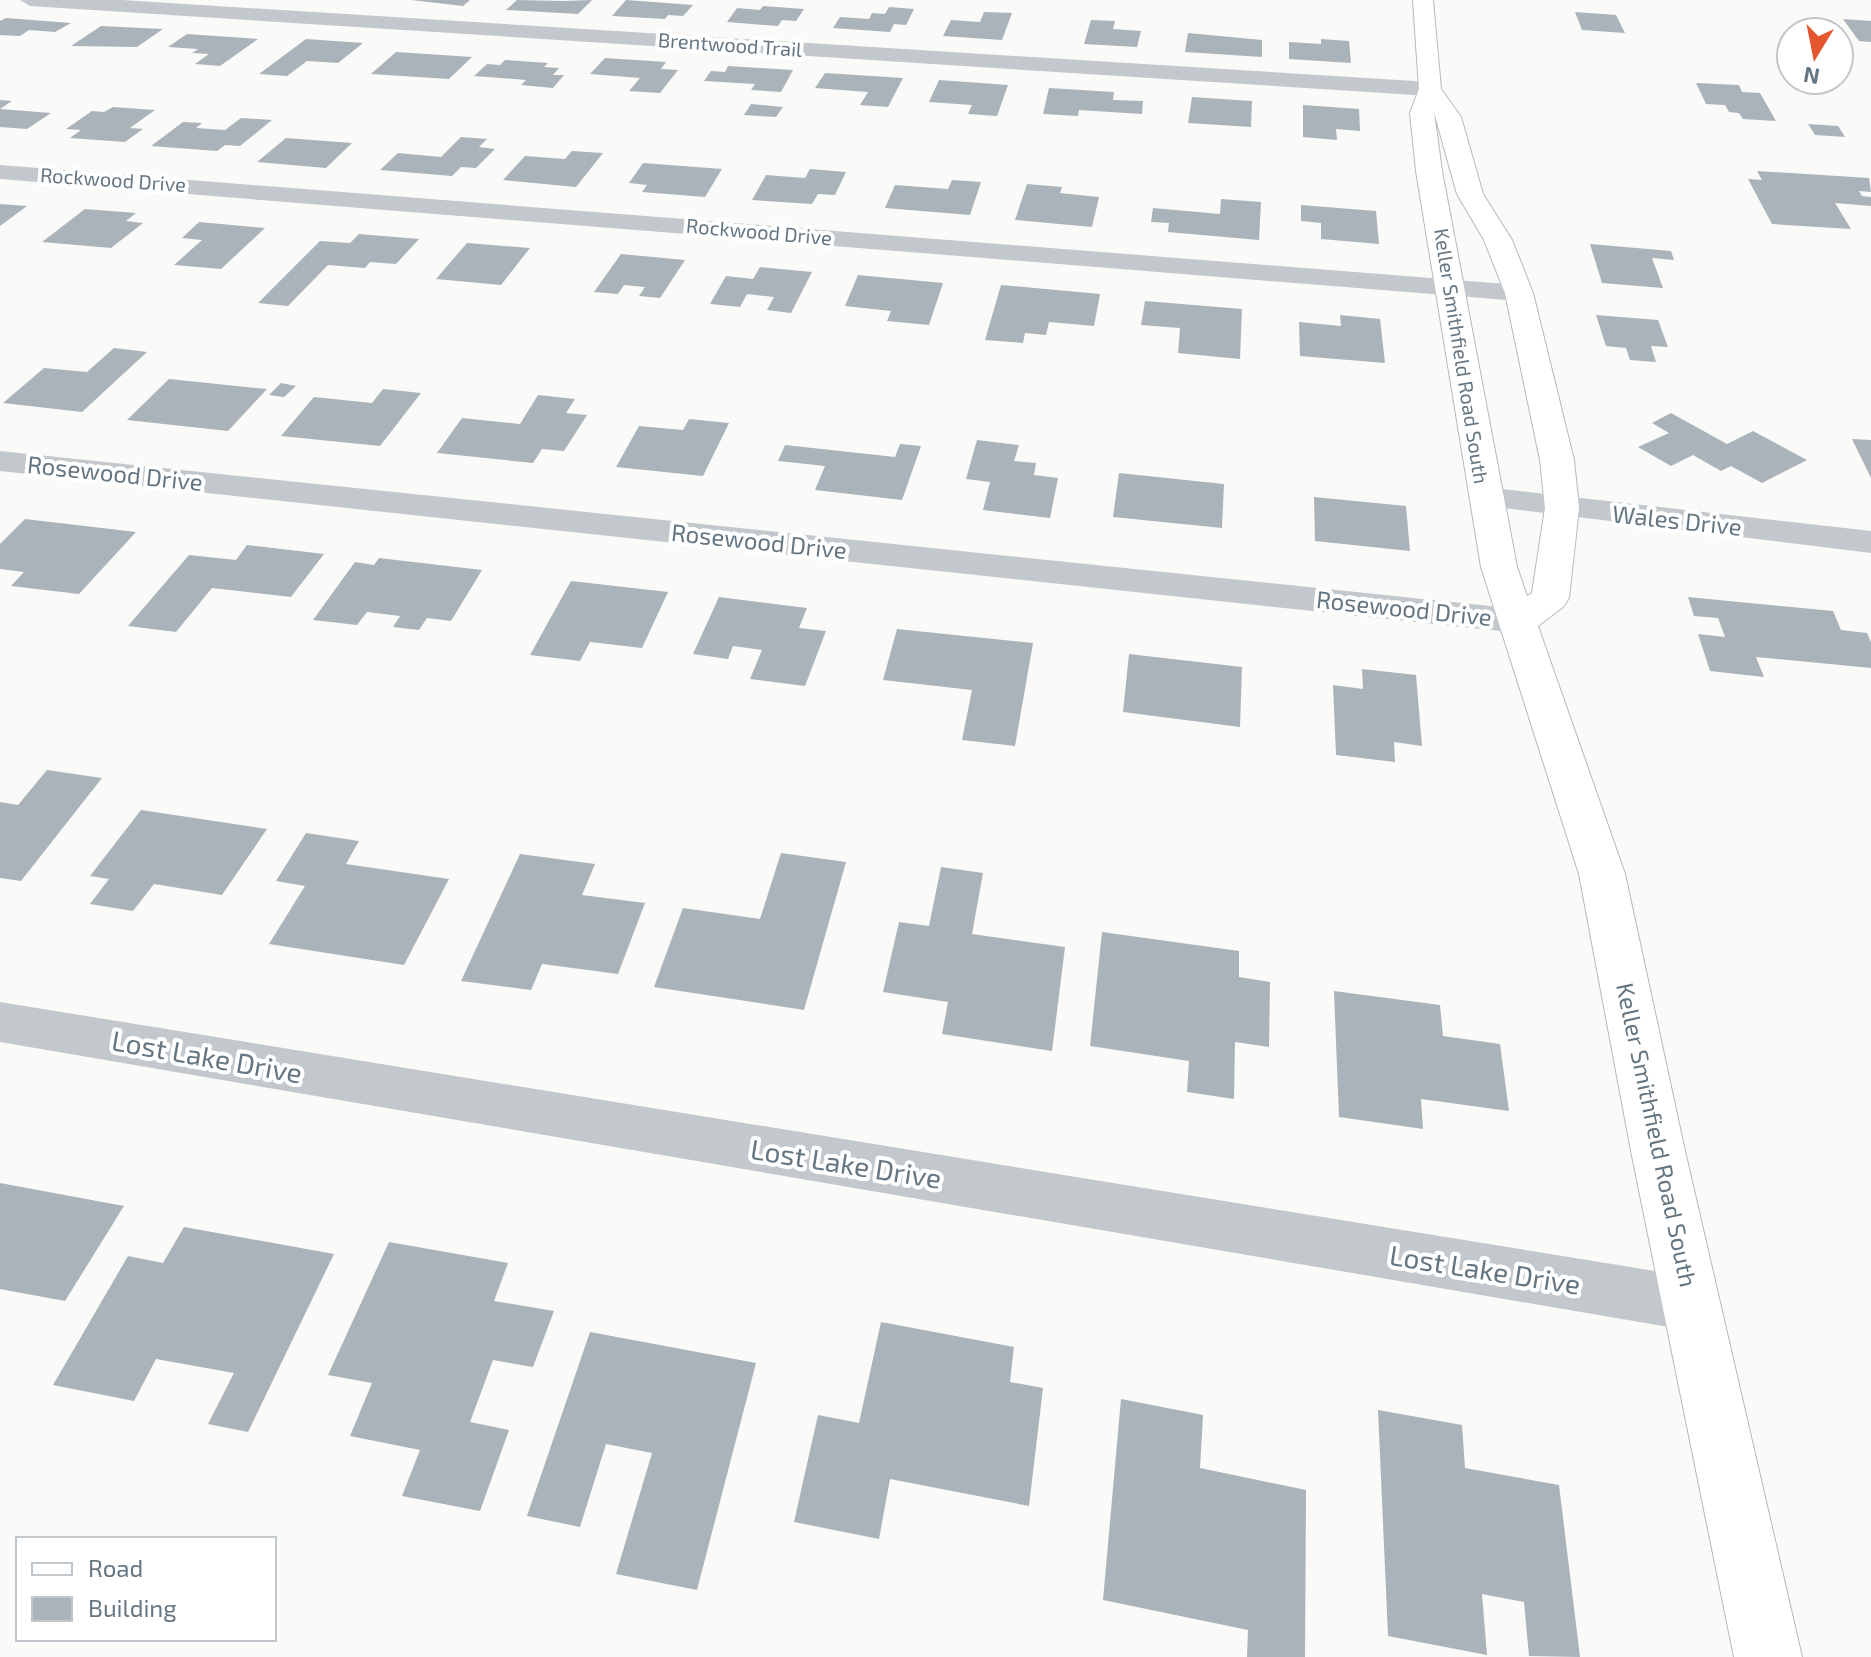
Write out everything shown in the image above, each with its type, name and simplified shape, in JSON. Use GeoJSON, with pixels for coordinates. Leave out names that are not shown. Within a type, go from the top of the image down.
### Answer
{"type":"FeatureCollection","features":[{"type":"Feature","properties":{"kind":"main road","name":"Keller Smithfield Road South"},"geometry":{"type":"LineString","coordinates":[[1423,0],[1430,89],[1422,113],[1484,497],[1499,567],[1602,874],[1768,1657]]}},
{"type":"Feature","properties":{"kind":"main road","name":"Keller Smithfield Road South"},"geometry":{"type":"LineString","coordinates":[[1430,89],[1449,117],[1470,194],[1498,240],[1519,293],[1557,460],[1562,508],[1550,598],[1519,621]]}},
{"type":"Feature","properties":{"kind":"street","name":"Brentwood Trail"},"geometry":{"type":"LineString","coordinates":[[30,0],[1430,89]]}},
{"type":"Feature","properties":{"kind":"street","name":"Rockwood Drive"},"geometry":{"type":"LineString","coordinates":[[0,172],[1519,293]]}},
{"type":"Feature","properties":{"kind":"street","name":"Rosewood Drive"},"geometry":{"type":"LineString","coordinates":[[0,461],[1519,621]]}},
{"type":"Feature","properties":{"kind":"street","name":"Wales Drive"},"geometry":{"type":"LineString","coordinates":[[1484,497],[1871,542]]}},
{"type":"Feature","properties":{"kind":"street","name":"Lost Lake Drive"},"geometry":{"type":"LineString","coordinates":[[0,1022],[1692,1304]]}},
{"type":"Feature","properties":{"kind":"building"},"geometry":{"type":"Polygon","coordinates":[[[411,0],[470,0],[463,6],[411,0]]]}},
{"type":"Feature","properties":{"kind":"building"},"geometry":{"type":"Polygon","coordinates":[[[517,0],[592,0],[578,14],[506,10],[517,0]]]}},
{"type":"Feature","properties":{"kind":"building"},"geometry":{"type":"Polygon","coordinates":[[[626,0],[693,5],[683,16],[668,15],[665,19],[612,16],[626,0]]]}},
{"type":"Feature","properties":{"kind":"building"},"geometry":{"type":"Polygon","coordinates":[[[763,6],[804,9],[796,21],[782,20],[778,26],[727,22],[737,8],[760,10],[763,6]]]}},
{"type":"Feature","properties":{"kind":"building"},"geometry":{"type":"Polygon","coordinates":[[[889,7],[914,9],[906,25],[894,24],[890,32],[833,28],[840,17],[869,19],[872,13],[885,14],[889,7]]]}},
{"type":"Feature","properties":{"kind":"building"},"geometry":{"type":"Polygon","coordinates":[[[984,12],[1012,13],[1002,40],[943,36],[951,20],[980,22],[984,12]]]}},
{"type":"Feature","properties":{"kind":"building"},"geometry":{"type":"Polygon","coordinates":[[[1575,12],[1616,15],[1625,33],[1582,30],[1575,12]]]}},
{"type":"Feature","properties":{"kind":"building"},"geometry":{"type":"Polygon","coordinates":[[[6,18],[71,23],[55,32],[29,30],[20,36],[0,35],[0,21],[6,18]]]}},
{"type":"Feature","properties":{"kind":"building"},"geometry":{"type":"Polygon","coordinates":[[[1091,20],[1115,21],[1113,29],[1141,31],[1137,47],[1084,44],[1091,20]]]}},
{"type":"Feature","properties":{"kind":"building"},"geometry":{"type":"Polygon","coordinates":[[[1855,20],[1871,21],[1871,42],[1859,41],[1855,36],[1855,20]]]}},
{"type":"Feature","properties":{"kind":"building"},"geometry":{"type":"Polygon","coordinates":[[[101,26],[163,29],[137,47],[71,46],[101,26]]]}},
{"type":"Feature","properties":{"kind":"building"},"geometry":{"type":"Polygon","coordinates":[[[1188,33],[1262,40],[1262,57],[1185,52],[1188,33]]]}},
{"type":"Feature","properties":{"kind":"building"},"geometry":{"type":"Polygon","coordinates":[[[187,34],[258,39],[220,66],[195,64],[209,54],[192,53],[198,49],[168,47],[187,34]]]}},
{"type":"Feature","properties":{"kind":"building"},"geometry":{"type":"Polygon","coordinates":[[[306,39],[363,43],[338,63],[307,61],[287,76],[259,74],[306,39]]]}},
{"type":"Feature","properties":{"kind":"building"},"geometry":{"type":"Polygon","coordinates":[[[1321,39],[1349,41],[1351,63],[1289,59],[1289,42],[1321,44],[1321,39]]]}},
{"type":"Feature","properties":{"kind":"building"},"geometry":{"type":"Polygon","coordinates":[[[396,52],[472,57],[449,79],[371,74],[396,52]]]}},
{"type":"Feature","properties":{"kind":"building"},"geometry":{"type":"Polygon","coordinates":[[[605,58],[666,62],[661,69],[678,70],[660,93],[629,91],[640,78],[590,74],[605,58]]]}},
{"type":"Feature","properties":{"kind":"building"},"geometry":{"type":"Polygon","coordinates":[[[505,60],[548,63],[544,67],[559,68],[553,75],[564,75],[553,88],[521,85],[526,80],[474,76],[487,64],[500,65],[505,60]]]}},
{"type":"Feature","properties":{"kind":"building"},"geometry":{"type":"Polygon","coordinates":[[[728,66],[793,70],[781,92],[751,90],[755,84],[704,81],[711,71],[725,72],[728,66]]]}},
{"type":"Feature","properties":{"kind":"building"},"geometry":{"type":"Polygon","coordinates":[[[825,73],[903,78],[888,107],[860,105],[868,92],[815,88],[825,73]]]}},
{"type":"Feature","properties":{"kind":"building"},"geometry":{"type":"Polygon","coordinates":[[[939,80],[1008,85],[997,116],[968,114],[972,105],[929,102],[939,80]]]}},
{"type":"Feature","properties":{"kind":"building"},"geometry":{"type":"Polygon","coordinates":[[[1696,83],[1739,85],[1742,92],[1760,93],[1776,121],[1743,119],[1739,113],[1729,112],[1725,105],[1706,104],[1696,83]]]}},
{"type":"Feature","properties":{"kind":"building"},"geometry":{"type":"Polygon","coordinates":[[[1049,88],[1114,92],[1113,100],[1143,101],[1142,114],[1079,110],[1078,116],[1043,114],[1049,88]]]}},
{"type":"Feature","properties":{"kind":"building"},"geometry":{"type":"Polygon","coordinates":[[[1192,97],[1252,101],[1251,127],[1188,123],[1192,97]]]}},
{"type":"Feature","properties":{"kind":"building"},"geometry":{"type":"Polygon","coordinates":[[[0,100],[12,101],[0,109],[0,100]]]}},
{"type":"Feature","properties":{"kind":"building"},"geometry":{"type":"Polygon","coordinates":[[[751,104],[783,107],[776,117],[744,115],[751,104]]]}},
{"type":"Feature","properties":{"kind":"building"},"geometry":{"type":"Polygon","coordinates":[[[1303,105],[1359,109],[1360,131],[1336,129],[1337,140],[1303,137],[1303,105]]]}},
{"type":"Feature","properties":{"kind":"building"},"geometry":{"type":"Polygon","coordinates":[[[113,107],[155,110],[130,128],[143,129],[125,142],[70,138],[81,130],[66,129],[92,111],[104,112],[113,107]]]}},
{"type":"Feature","properties":{"kind":"building"},"geometry":{"type":"Polygon","coordinates":[[[0,109],[51,113],[27,129],[0,127],[0,109]]]}},
{"type":"Feature","properties":{"kind":"building"},"geometry":{"type":"Polygon","coordinates":[[[241,118],[272,120],[240,146],[225,145],[217,151],[151,146],[183,122],[202,123],[196,128],[225,130],[241,118]]]}},
{"type":"Feature","properties":{"kind":"building"},"geometry":{"type":"Polygon","coordinates":[[[1808,124],[1838,126],[1845,137],[1815,135],[1808,124]]]}},
{"type":"Feature","properties":{"kind":"building"},"geometry":{"type":"Polygon","coordinates":[[[461,137],[487,139],[479,147],[495,149],[476,168],[461,167],[452,176],[380,170],[398,153],[441,157],[461,137]]]}},
{"type":"Feature","properties":{"kind":"building"},"geometry":{"type":"Polygon","coordinates":[[[286,138],[352,143],[326,168],[257,162],[286,138]]]}},
{"type":"Feature","properties":{"kind":"building"},"geometry":{"type":"Polygon","coordinates":[[[572,151],[603,153],[576,187],[503,180],[525,156],[565,159],[572,151]]]}},
{"type":"Feature","properties":{"kind":"building"},"geometry":{"type":"Polygon","coordinates":[[[643,163],[722,169],[705,197],[642,192],[647,185],[629,183],[643,163]]]}},
{"type":"Feature","properties":{"kind":"building"},"geometry":{"type":"Polygon","coordinates":[[[810,169],[846,172],[835,195],[818,194],[812,204],[752,200],[766,175],[805,178],[810,169]]]}},
{"type":"Feature","properties":{"kind":"building"},"geometry":{"type":"Polygon","coordinates":[[[1757,171],[1869,178],[1871,192],[1859,191],[1862,196],[1871,197],[1871,206],[1835,203],[1851,229],[1772,224],[1748,179],[1762,180],[1757,171]]]}},
{"type":"Feature","properties":{"kind":"building"},"geometry":{"type":"Polygon","coordinates":[[[952,180],[981,182],[970,215],[885,208],[895,185],[948,189],[952,180]]]}},
{"type":"Feature","properties":{"kind":"building"},"geometry":{"type":"Polygon","coordinates":[[[1027,184],[1062,187],[1060,193],[1099,197],[1092,227],[1015,220],[1027,184]]]}},
{"type":"Feature","properties":{"kind":"building"},"geometry":{"type":"Polygon","coordinates":[[[1221,199],[1261,202],[1259,240],[1168,232],[1169,223],[1151,222],[1153,208],[1220,214],[1221,199]]]}},
{"type":"Feature","properties":{"kind":"building"},"geometry":{"type":"Polygon","coordinates":[[[0,204],[27,206],[0,226],[0,204]]]}},
{"type":"Feature","properties":{"kind":"building"},"geometry":{"type":"Polygon","coordinates":[[[1301,205],[1376,211],[1379,244],[1321,239],[1321,223],[1301,221],[1301,205]]]}},
{"type":"Feature","properties":{"kind":"building"},"geometry":{"type":"Polygon","coordinates":[[[85,209],[136,213],[126,221],[143,223],[111,248],[42,242],[85,209]]]}},
{"type":"Feature","properties":{"kind":"building"},"geometry":{"type":"Polygon","coordinates":[[[199,222],[265,228],[221,269],[174,265],[202,240],[182,238],[199,222]]]}},
{"type":"Feature","properties":{"kind":"building"},"geometry":{"type":"Polygon","coordinates":[[[359,234],[419,239],[396,264],[370,262],[365,268],[328,265],[288,306],[258,303],[320,241],[350,243],[359,234]]]}},
{"type":"Feature","properties":{"kind":"building"},"geometry":{"type":"Polygon","coordinates":[[[467,243],[530,248],[501,285],[436,279],[467,243]]]}},
{"type":"Feature","properties":{"kind":"building"},"geometry":{"type":"Polygon","coordinates":[[[1590,244],[1671,251],[1674,260],[1652,258],[1663,288],[1602,283],[1590,244]]]}},
{"type":"Feature","properties":{"kind":"building"},"geometry":{"type":"Polygon","coordinates":[[[621,254],[685,260],[660,298],[639,296],[645,287],[624,285],[618,294],[594,292],[621,254]]]}},
{"type":"Feature","properties":{"kind":"building"},"geometry":{"type":"Polygon","coordinates":[[[760,267],[812,272],[791,313],[767,310],[774,297],[747,294],[740,307],[710,304],[726,276],[753,279],[760,267]]]}},
{"type":"Feature","properties":{"kind":"building"},"geometry":{"type":"Polygon","coordinates":[[[858,275],[943,283],[929,325],[887,321],[891,311],[845,306],[858,275]]]}},
{"type":"Feature","properties":{"kind":"building"},"geometry":{"type":"Polygon","coordinates":[[[1001,285],[1100,294],[1094,326],[1049,322],[1046,335],[1025,333],[1023,343],[985,340],[1001,285]]]}},
{"type":"Feature","properties":{"kind":"building"},"geometry":{"type":"Polygon","coordinates":[[[1145,301],[1242,309],[1240,359],[1178,353],[1180,328],[1141,325],[1145,301]]]}},
{"type":"Feature","properties":{"kind":"building"},"geometry":{"type":"Polygon","coordinates":[[[1340,315],[1380,319],[1385,363],[1300,356],[1299,322],[1341,326],[1340,315]]]}},
{"type":"Feature","properties":{"kind":"building"},"geometry":{"type":"Polygon","coordinates":[[[1596,315],[1658,320],[1668,347],[1651,346],[1656,362],[1630,360],[1626,348],[1606,346],[1596,315]]]}},
{"type":"Feature","properties":{"kind":"building"},"geometry":{"type":"Polygon","coordinates":[[[114,348],[147,352],[82,412],[3,403],[44,368],[87,372],[114,348]]]}},
{"type":"Feature","properties":{"kind":"building"},"geometry":{"type":"Polygon","coordinates":[[[169,379],[267,389],[228,431],[127,420],[169,379]]]}},
{"type":"Feature","properties":{"kind":"building"},"geometry":{"type":"Polygon","coordinates":[[[281,383],[296,386],[284,397],[269,395],[281,383]]]}},
{"type":"Feature","properties":{"kind":"building"},"geometry":{"type":"Polygon","coordinates":[[[383,389],[421,393],[380,446],[281,436],[314,397],[372,403],[383,389]]]}},
{"type":"Feature","properties":{"kind":"building"},"geometry":{"type":"Polygon","coordinates":[[[538,395],[575,399],[566,413],[587,415],[564,451],[542,449],[533,463],[437,453],[462,418],[520,424],[538,395]]]}},
{"type":"Feature","properties":{"kind":"building"},"geometry":{"type":"Polygon","coordinates":[[[1671,413],[1727,444],[1753,431],[1807,460],[1762,483],[1731,466],[1721,471],[1693,455],[1671,466],[1638,447],[1669,433],[1652,423],[1671,413]]]}},
{"type":"Feature","properties":{"kind":"building"},"geometry":{"type":"Polygon","coordinates":[[[689,419],[729,423],[703,476],[616,467],[639,426],[683,430],[689,419]]]}},
{"type":"Feature","properties":{"kind":"building"},"geometry":{"type":"Polygon","coordinates":[[[1852,439],[1871,440],[1871,478],[1852,439]]]}},
{"type":"Feature","properties":{"kind":"building"},"geometry":{"type":"Polygon","coordinates":[[[977,440],[1019,445],[1014,461],[1036,463],[1034,475],[1058,478],[1050,518],[983,510],[990,482],[966,479],[977,440]]]}},
{"type":"Feature","properties":{"kind":"building"},"geometry":{"type":"Polygon","coordinates":[[[900,444],[921,446],[902,500],[815,490],[825,466],[778,461],[785,445],[895,457],[900,444]]]}},
{"type":"Feature","properties":{"kind":"building"},"geometry":{"type":"Polygon","coordinates":[[[1119,473],[1224,484],[1222,528],[1113,517],[1119,473]]]}},
{"type":"Feature","properties":{"kind":"building"},"geometry":{"type":"Polygon","coordinates":[[[1314,497],[1406,506],[1410,551],[1315,541],[1314,497]]]}},
{"type":"Feature","properties":{"kind":"building"},"geometry":{"type":"Polygon","coordinates":[[[25,519],[136,532],[79,594],[11,586],[24,572],[0,569],[0,544],[25,519]]]}},
{"type":"Feature","properties":{"kind":"building"},"geometry":{"type":"Polygon","coordinates":[[[247,545],[324,554],[291,597],[212,588],[176,632],[128,626],[189,555],[236,560],[247,545]]]}},
{"type":"Feature","properties":{"kind":"building"},"geometry":{"type":"Polygon","coordinates":[[[379,558],[482,570],[451,621],[427,618],[419,630],[393,627],[400,616],[367,612],[357,625],[313,620],[355,562],[374,565],[379,558]]]}},
{"type":"Feature","properties":{"kind":"building"},"geometry":{"type":"Polygon","coordinates":[[[571,581],[668,592],[642,648],[590,642],[580,661],[530,655],[571,581]]]}},
{"type":"Feature","properties":{"kind":"building"},"geometry":{"type":"Polygon","coordinates":[[[719,597],[807,608],[799,628],[826,631],[805,686],[750,679],[762,650],[733,646],[728,659],[693,654],[719,597]]]}},
{"type":"Feature","properties":{"kind":"building"},"geometry":{"type":"Polygon","coordinates":[[[1688,597],[1833,611],[1841,630],[1867,633],[1871,642],[1871,668],[1756,657],[1764,677],[1710,671],[1698,634],[1725,637],[1718,618],[1694,616],[1688,597]]]}},
{"type":"Feature","properties":{"kind":"building"},"geometry":{"type":"Polygon","coordinates":[[[897,629],[1033,643],[1015,746],[962,740],[972,690],[883,680],[897,629]]]}},
{"type":"Feature","properties":{"kind":"building"},"geometry":{"type":"Polygon","coordinates":[[[1129,654],[1242,667],[1240,727],[1123,712],[1129,654]]]}},
{"type":"Feature","properties":{"kind":"building"},"geometry":{"type":"Polygon","coordinates":[[[1362,669],[1416,675],[1422,746],[1394,742],[1395,762],[1336,755],[1333,685],[1363,689],[1362,669]]]}},
{"type":"Feature","properties":{"kind":"building"},"geometry":{"type":"Polygon","coordinates":[[[47,770],[102,778],[21,881],[0,878],[0,802],[18,805],[47,770]]]}},
{"type":"Feature","properties":{"kind":"building"},"geometry":{"type":"Polygon","coordinates":[[[141,810],[267,829],[222,895],[154,884],[133,911],[90,904],[109,879],[90,876],[141,810]]]}},
{"type":"Feature","properties":{"kind":"building"},"geometry":{"type":"Polygon","coordinates":[[[306,833],[359,841],[346,864],[449,879],[404,965],[269,944],[305,886],[276,881],[306,833]]]}},
{"type":"Feature","properties":{"kind":"building"},"geometry":{"type":"Polygon","coordinates":[[[781,853],[846,862],[804,1010],[654,987],[683,908],[760,919],[781,853]]]}},
{"type":"Feature","properties":{"kind":"building"},"geometry":{"type":"Polygon","coordinates":[[[520,854],[595,864],[582,895],[645,903],[618,974],[542,964],[531,990],[461,981],[520,854]]]}},
{"type":"Feature","properties":{"kind":"building"},"geometry":{"type":"Polygon","coordinates":[[[941,867],[983,873],[972,934],[1065,947],[1052,1051],[942,1034],[948,1002],[883,992],[899,922],[929,926],[941,867]]]}},
{"type":"Feature","properties":{"kind":"building"},"geometry":{"type":"Polygon","coordinates":[[[1102,932],[1239,951],[1239,977],[1270,982],[1269,1047],[1235,1042],[1234,1099],[1187,1092],[1189,1061],[1090,1046],[1102,932]]]}},
{"type":"Feature","properties":{"kind":"building"},"geometry":{"type":"Polygon","coordinates":[[[1334,991],[1440,1005],[1443,1036],[1500,1044],[1509,1111],[1421,1099],[1423,1129],[1339,1117],[1334,991]]]}},
{"type":"Feature","properties":{"kind":"building"},"geometry":{"type":"Polygon","coordinates":[[[0,1183],[124,1206],[65,1301],[0,1289],[0,1183]]]}},
{"type":"Feature","properties":{"kind":"building"},"geometry":{"type":"Polygon","coordinates":[[[184,1227],[334,1254],[248,1432],[208,1424],[234,1373],[156,1359],[134,1401],[53,1385],[128,1256],[163,1263],[184,1227]]]}},
{"type":"Feature","properties":{"kind":"building"},"geometry":{"type":"Polygon","coordinates":[[[389,1242],[508,1263],[494,1301],[554,1311],[533,1367],[493,1360],[470,1422],[509,1430],[480,1511],[402,1496],[420,1450],[350,1436],[372,1383],[328,1375],[389,1242]]]}},
{"type":"Feature","properties":{"kind":"building"},"geometry":{"type":"Polygon","coordinates":[[[881,1322],[1014,1347],[1010,1382],[1043,1388],[1029,1506],[890,1479],[879,1539],[794,1522],[818,1415],[859,1423],[881,1322]]]}},
{"type":"Feature","properties":{"kind":"building"},"geometry":{"type":"Polygon","coordinates":[[[590,1332],[756,1363],[697,1590],[616,1574],[652,1453],[606,1444],[580,1527],[527,1516],[590,1332]]]}},
{"type":"Feature","properties":{"kind":"building"},"geometry":{"type":"Polygon","coordinates":[[[1121,1399],[1203,1415],[1200,1468],[1306,1490],[1305,1657],[1247,1657],[1248,1630],[1103,1600],[1121,1399]]]}},
{"type":"Feature","properties":{"kind":"building"},"geometry":{"type":"Polygon","coordinates":[[[1378,1410],[1462,1425],[1465,1468],[1559,1485],[1580,1657],[1529,1656],[1524,1602],[1482,1594],[1487,1655],[1388,1636],[1378,1410]]]}}]}
